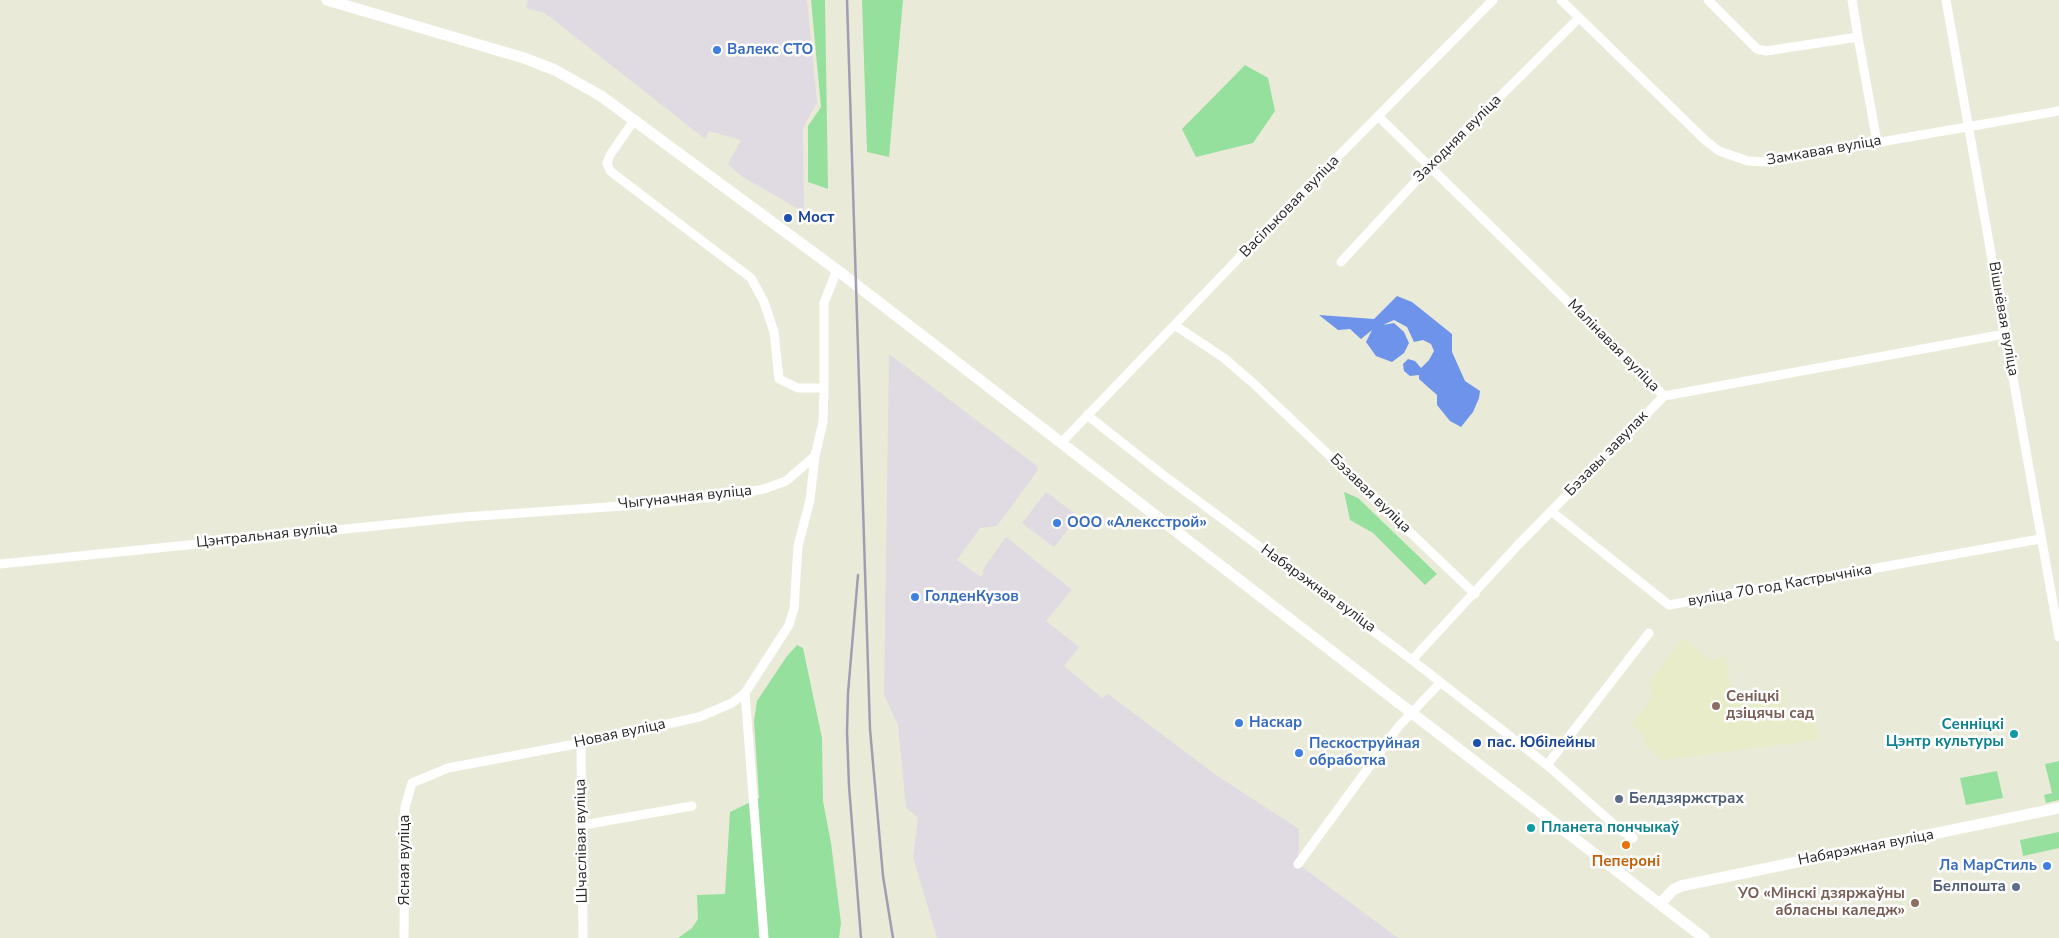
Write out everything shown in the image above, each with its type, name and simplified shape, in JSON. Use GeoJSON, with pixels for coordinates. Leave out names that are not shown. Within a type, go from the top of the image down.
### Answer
{"type":"FeatureCollection","features":[{"type":"Feature","properties":{"kind":"street"},"geometry":{"type":"LineString","coordinates":[[327,0],[524,58],[576,81],[635,119],[838,270],[1061,443],[1413,711],[1704,938]]}},
{"type":"Feature","properties":{"kind":"street","name":"Васільковая вуліца"},"geometry":{"type":"LineString","coordinates":[[1061,443],[1086,415],[1176,326],[1378,116],[1494,0]]}},
{"type":"Feature","properties":{"kind":"street","name":"Замкавая вуліца"},"geometry":{"type":"LineString","coordinates":[[1561,0],[1706,141],[1719,151],[1733,157],[1766,162],[2059,111]]}},
{"type":"Feature","properties":{"kind":"street"},"geometry":{"type":"LineString","coordinates":[[1708,0],[1757,49],[1766,52],[1858,37]]}},
{"type":"Feature","properties":{"kind":"street"},"geometry":{"type":"LineString","coordinates":[[1852,0],[1877,142]]}},
{"type":"Feature","properties":{"kind":"street","name":"Вішнёвая вуліца"},"geometry":{"type":"LineString","coordinates":[[1946,0],[2040,539],[2059,637]]}},
{"type":"Feature","properties":{"kind":"street","name":"Заходняя вуліца"},"geometry":{"type":"LineString","coordinates":[[1341,262],[1429,167],[1579,18]]}},
{"type":"Feature","properties":{"kind":"street","name":"Малінавая вуліца"},"geometry":{"type":"LineString","coordinates":[[1378,116],[1664,396],[2005,334]]}},
{"type":"Feature","properties":{"kind":"street"},"geometry":{"type":"LineString","coordinates":[[635,119],[610,155],[607,162],[610,171],[751,278],[764,302],[774,332],[779,379],[798,388],[824,388]]}},
{"type":"Feature","properties":{"kind":"street"},"geometry":{"type":"LineString","coordinates":[[815,456],[823,422],[824,303],[838,270]]}},
{"type":"Feature","properties":{"kind":"street","name":"Бэзавая вуліца"},"geometry":{"type":"LineString","coordinates":[[1176,326],[1224,358],[1253,382],[1475,594]]}},
{"type":"Feature","properties":{"kind":"street","name":"Бэзавы завулак"},"geometry":{"type":"LineString","coordinates":[[1551,511],[1664,396]]}},
{"type":"Feature","properties":{"kind":"street","name":"Набярэжная вуліца"},"geometry":{"type":"LineString","coordinates":[[1086,415],[1162,474],[1412,660],[1547,765],[1619,829],[1634,838]]}},
{"type":"Feature","properties":{"kind":"street","name":"Чыгуначная вуліца"},"geometry":{"type":"LineString","coordinates":[[535,511],[651,504],[731,495],[764,489],[786,481],[815,456]]}},
{"type":"Feature","properties":{"kind":"street","name":"Новая вуліца"},"geometry":{"type":"LineString","coordinates":[[412,783],[448,768],[581,744],[699,717],[732,703],[745,693],[788,625],[794,609],[798,546],[810,500],[815,456]]}},
{"type":"Feature","properties":{"kind":"street","name":"Цэнтральная вуліца"},"geometry":{"type":"LineString","coordinates":[[0,564],[535,511]]}},
{"type":"Feature","properties":{"kind":"street"},"geometry":{"type":"LineString","coordinates":[[1412,660],[1551,511]]}},
{"type":"Feature","properties":{"kind":"street","name":"вуліца 70 год Кастрычніка"},"geometry":{"type":"LineString","coordinates":[[1551,511],[1669,605],[2040,539]]}},
{"type":"Feature","properties":{"kind":"street"},"geometry":{"type":"LineString","coordinates":[[1547,765],[1649,633]]}},
{"type":"Feature","properties":{"kind":"street"},"geometry":{"type":"LineString","coordinates":[[1298,864],[1391,738],[1413,711],[1440,683]]}},
{"type":"Feature","properties":{"kind":"street"},"geometry":{"type":"LineString","coordinates":[[745,693],[764,938]]}},
{"type":"Feature","properties":{"kind":"street","name":"Шчаслівая вуліца"},"geometry":{"type":"LineString","coordinates":[[581,744],[583,938]]}},
{"type":"Feature","properties":{"kind":"street","name":"Ясная вуліца"},"geometry":{"type":"LineString","coordinates":[[404,938],[405,807],[412,783]]}},
{"type":"Feature","properties":{"kind":"street"},"geometry":{"type":"LineString","coordinates":[[583,825],[692,806]]}},
{"type":"Feature","properties":{"kind":"street","name":"Набярэжная вуліца"},"geometry":{"type":"LineString","coordinates":[[1660,904],[1673,890],[1688,884],[2059,808]]}},
{"type":"Feature","properties":{"kind":"shaded area"},"geometry":{"type":"Polygon","coordinates":[[[528,0],[807,0],[817,103],[803,128],[804,212],[741,176],[728,164],[741,140],[709,131],[705,139],[545,13],[526,8],[528,0]]]}},
{"type":"Feature","properties":{"kind":"shaded area"},"geometry":{"type":"Polygon","coordinates":[[[889,354],[1037,466],[1038,470],[997,526],[980,528],[957,560],[981,577],[984,573],[982,571],[1006,537],[1072,590],[1046,621],[1079,647],[1064,666],[1102,698],[1108,694],[1216,775],[1299,829],[1298,864],[1398,938],[937,938],[913,857],[918,817],[906,808],[898,725],[884,695],[889,354]]]}},
{"type":"Feature","properties":{"kind":"shaded area"},"geometry":{"type":"Polygon","coordinates":[[[1046,492],[1078,516],[1054,547],[1022,523],[1046,492]]]}},
{"type":"Feature","properties":{"kind":"shaded area","name":"Сеніцкі дзіцячы сад"},"geometry":{"type":"Polygon","coordinates":[[[1683,638],[1711,660],[1725,657],[1732,691],[1736,693],[1784,687],[1787,717],[1815,714],[1818,740],[1662,760],[1645,745],[1643,735],[1631,725],[1651,699],[1650,680],[1683,638]]]}},
{"type":"Feature","properties":{"kind":"green space"},"geometry":{"type":"Polygon","coordinates":[[[811,0],[825,0],[828,189],[808,182],[808,126],[821,107],[811,0]]]}},
{"type":"Feature","properties":{"kind":"green space"},"geometry":{"type":"Polygon","coordinates":[[[862,0],[903,0],[889,157],[867,152],[862,0]]]}},
{"type":"Feature","properties":{"kind":"green space"},"geometry":{"type":"Polygon","coordinates":[[[1245,65],[1268,78],[1275,111],[1253,143],[1196,157],[1182,129],[1245,65]]]}},
{"type":"Feature","properties":{"kind":"green space"},"geometry":{"type":"Polygon","coordinates":[[[1344,492],[1358,498],[1437,574],[1425,585],[1373,533],[1350,520],[1344,492]]]}},
{"type":"Feature","properties":{"kind":"green space"},"geometry":{"type":"Polygon","coordinates":[[[797,645],[803,648],[822,738],[823,801],[831,843],[841,923],[839,938],[678,938],[692,928],[698,919],[697,895],[725,894],[730,812],[759,798],[754,721],[757,701],[787,656],[797,645]]]}},
{"type":"Feature","properties":{"kind":"green space"},"geometry":{"type":"Polygon","coordinates":[[[2059,761],[2059,800],[2046,803],[2044,795],[2052,793],[2045,764],[2059,761]]]}},
{"type":"Feature","properties":{"kind":"green space"},"geometry":{"type":"Polygon","coordinates":[[[1997,771],[2003,798],[1966,805],[1960,778],[1997,771]]]}},
{"type":"Feature","properties":{"kind":"green space"},"geometry":{"type":"Polygon","coordinates":[[[2059,832],[2059,848],[2023,856],[2020,840],[2059,832]]]}},
{"type":"Feature","properties":{"kind":"water"},"geometry":{"type":"Polygon","coordinates":[[[1397,296],[1412,302],[1452,334],[1452,352],[1465,381],[1480,391],[1473,412],[1461,427],[1450,421],[1437,405],[1437,395],[1419,379],[1419,375],[1410,376],[1404,371],[1403,364],[1408,359],[1415,361],[1421,368],[1429,360],[1434,351],[1431,344],[1423,340],[1414,342],[1407,327],[1394,320],[1383,325],[1394,323],[1404,332],[1409,343],[1404,353],[1392,362],[1376,356],[1366,342],[1372,330],[1361,339],[1350,329],[1338,330],[1319,315],[1374,319],[1397,296]]]}},
{"type":"Feature","properties":{"kind":"railway"},"geometry":{"type":"LineString","coordinates":[[847,0],[870,729],[883,876],[893,938]]}},
{"type":"Feature","properties":{"kind":"railway"},"geometry":{"type":"LineString","coordinates":[[858,575],[848,693],[847,732],[849,786],[861,938]]}},
{"type":"Feature","properties":{"kind":"place","name":"Валекс СТО"},"geometry":{"type":"Point","coordinates":[717,50]}},
{"type":"Feature","properties":{"kind":"place","name":"Мост"},"geometry":{"type":"Point","coordinates":[788,218]}},
{"type":"Feature","properties":{"kind":"place","name":"ООО «Алексстрой»"},"geometry":{"type":"Point","coordinates":[1057,523]}},
{"type":"Feature","properties":{"kind":"place","name":"ГолденКузов"},"geometry":{"type":"Point","coordinates":[915,597]}},
{"type":"Feature","properties":{"kind":"place","name":"Сеніцкі дзіцячы сад"},"geometry":{"type":"Point","coordinates":[1716,706]}},
{"type":"Feature","properties":{"kind":"place","name":"Наскар"},"geometry":{"type":"Point","coordinates":[1239,723]}},
{"type":"Feature","properties":{"kind":"place","name":"Сенніцкі Цэнтр культуры"},"geometry":{"type":"Point","coordinates":[2014,734]}},
{"type":"Feature","properties":{"kind":"place","name":"пас. Юбілейны"},"geometry":{"type":"Point","coordinates":[1477,743]}},
{"type":"Feature","properties":{"kind":"place","name":"Пескоструйная обработка"},"geometry":{"type":"Point","coordinates":[1299,753]}},
{"type":"Feature","properties":{"kind":"place","name":"Белдзяржстрах"},"geometry":{"type":"Point","coordinates":[1619,799]}},
{"type":"Feature","properties":{"kind":"place","name":"Планета пончыкаў"},"geometry":{"type":"Point","coordinates":[1531,828]}},
{"type":"Feature","properties":{"kind":"place","name":"Пепероні"},"geometry":{"type":"Point","coordinates":[1626,845]}},
{"type":"Feature","properties":{"kind":"place","name":"Ла МарСтиль"},"geometry":{"type":"Point","coordinates":[2047,866]}},
{"type":"Feature","properties":{"kind":"place","name":"Белпошта"},"geometry":{"type":"Point","coordinates":[2016,887]}},
{"type":"Feature","properties":{"kind":"place","name":"УО «Мінскі дзяржаўны абласны каледж»"},"geometry":{"type":"Point","coordinates":[1915,903]}}]}
